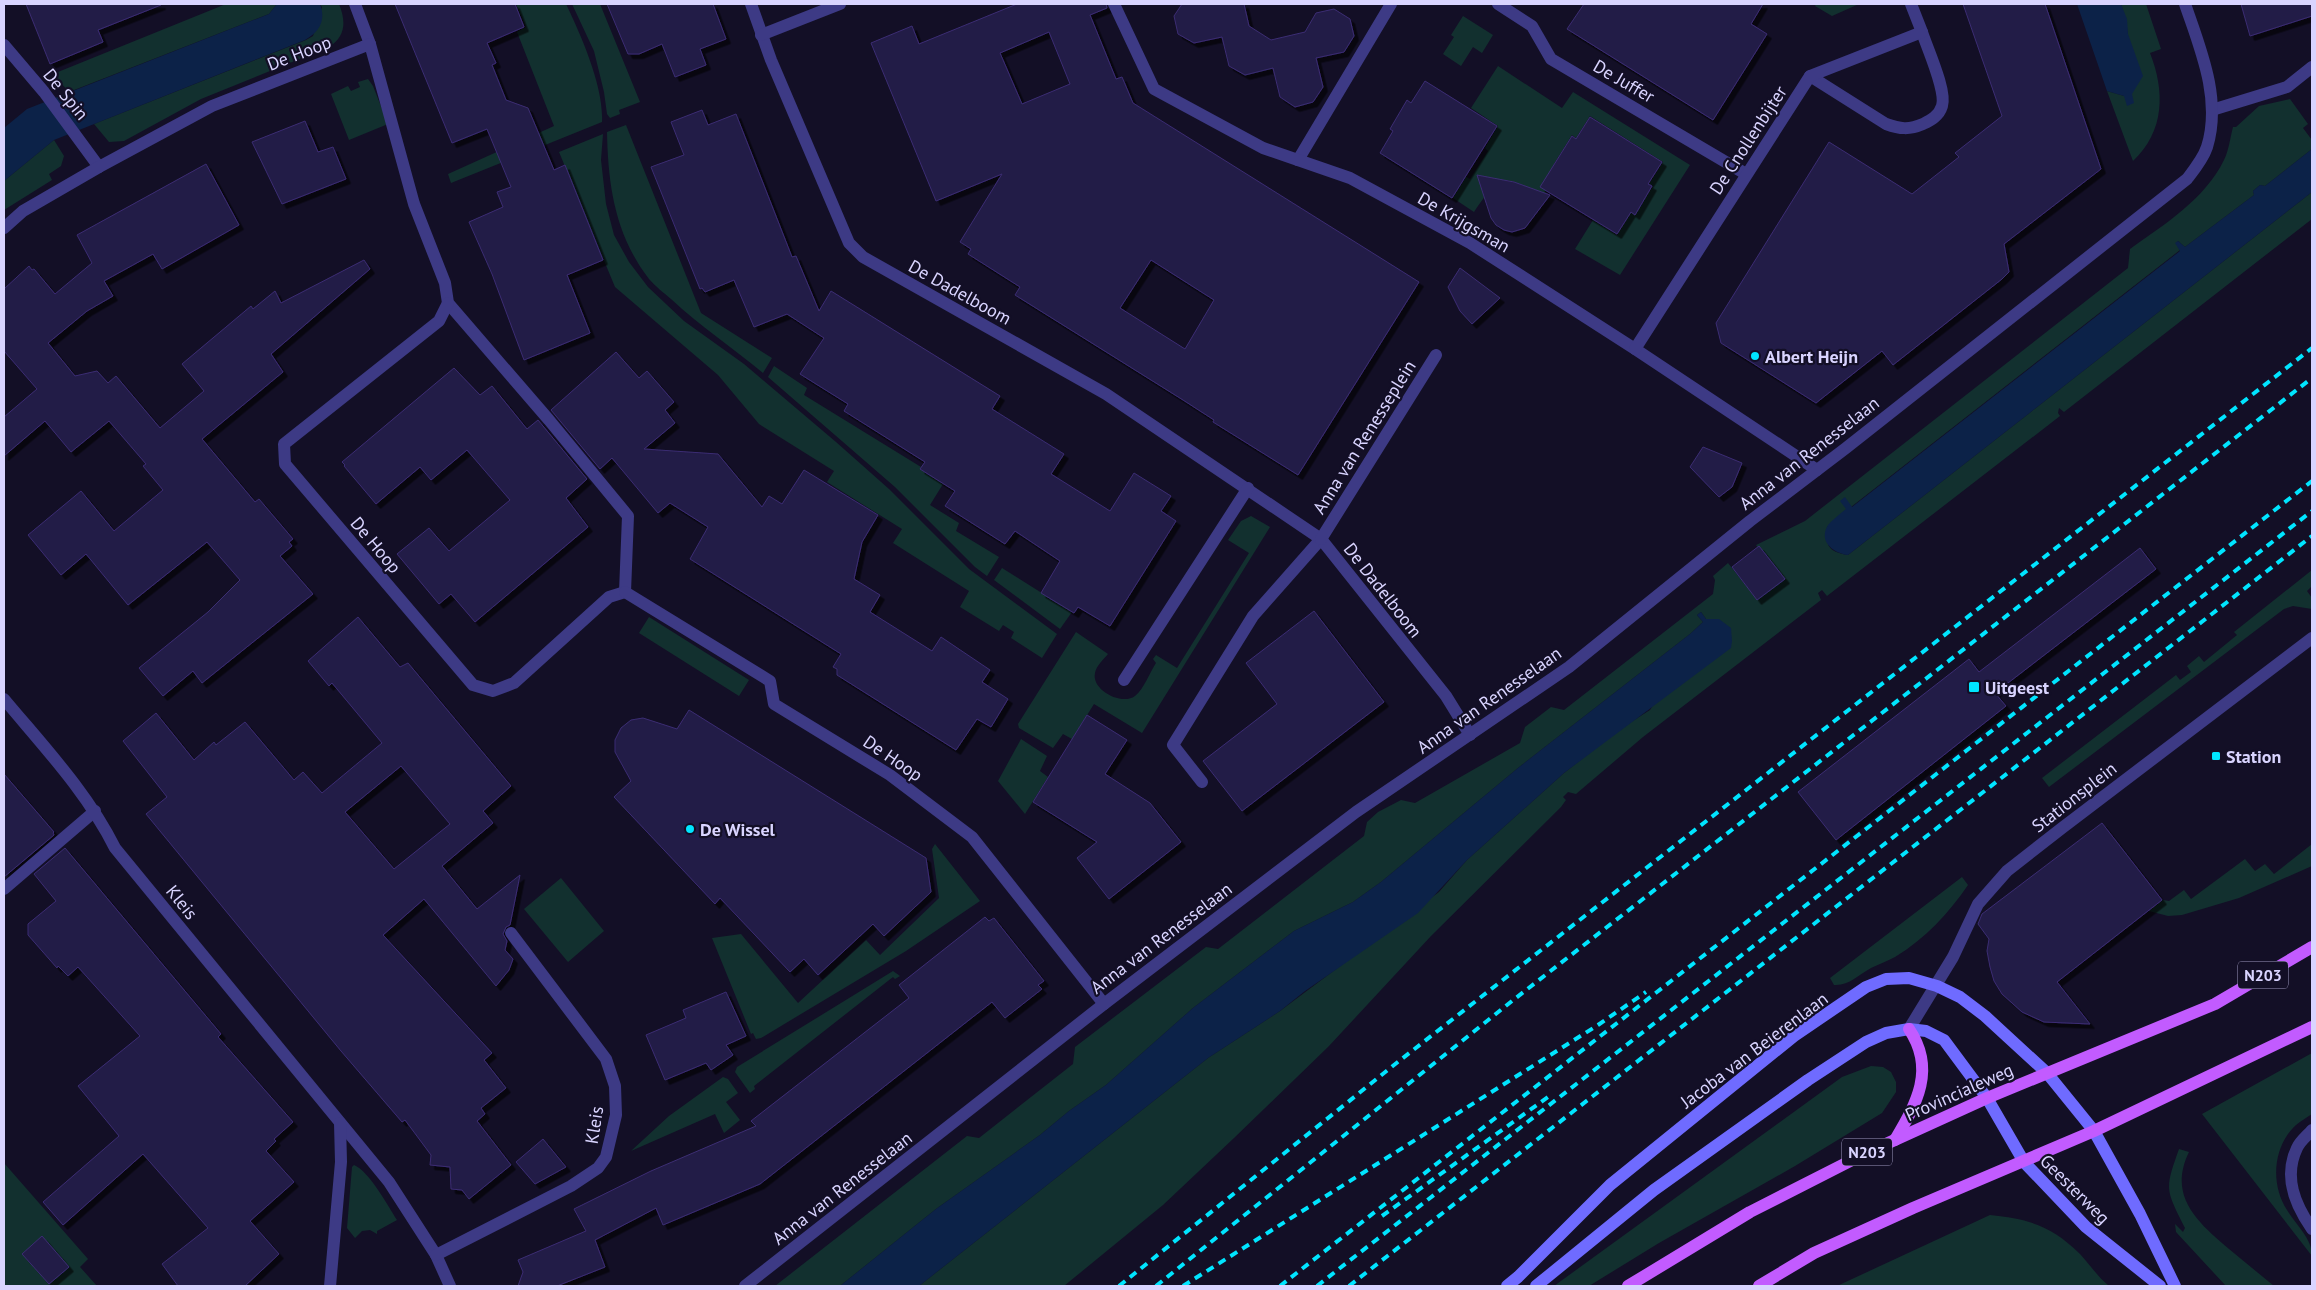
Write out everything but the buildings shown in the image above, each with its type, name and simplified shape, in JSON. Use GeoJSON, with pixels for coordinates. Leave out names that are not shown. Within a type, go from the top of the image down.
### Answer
{"type":"FeatureCollection","features":[{"type":"Feature","properties":{"kind":"main road","name":"Provincialeweg"},"geometry":{"type":"LineString","coordinates":[[1628,1286],[1750,1212],[1895,1140],[1987,1098],[2215,1004],[2312,947]]}},
{"type":"Feature","properties":{"kind":"main road","name":"Jacoba van Beierenlaan"},"geometry":{"type":"LineString","coordinates":[[1507,1286],[1610,1185],[1794,1036],[1866,987],[1886,979],[1909,978],[1937,986],[1960,997],[1985,1016],[2047,1073]]}},
{"type":"Feature","properties":{"kind":"main road"},"geometry":{"type":"LineString","coordinates":[[1759,1286],[1814,1253],[1913,1208],[2094,1131],[2312,1027]]}},
{"type":"Feature","properties":{"kind":"main road"},"geometry":{"type":"LineString","coordinates":[[1895,1140],[1913,1110],[1924,1070],[1917,1042],[1909,1029]]}},
{"type":"Feature","properties":{"kind":"main road"},"geometry":{"type":"LineString","coordinates":[[1536,1286],[1654,1190],[1808,1080],[1866,1042],[1886,1033],[1909,1029],[1926,1031],[1944,1040],[1987,1098]]}},
{"type":"Feature","properties":{"kind":"main road","name":"Geesterweg"},"geometry":{"type":"LineString","coordinates":[[2047,1073],[2094,1131],[2140,1214],[2175,1286]]}},
{"type":"Feature","properties":{"kind":"main road","name":"Geesterweg"},"geometry":{"type":"LineString","coordinates":[[1987,1098],[2024,1162],[2086,1227],[2160,1286]]}},
{"type":"Feature","properties":{"kind":"street"},"geometry":{"type":"LineString","coordinates":[[355,4],[370,44],[414,204],[445,283],[448,303],[549,420],[628,516],[625,592]]}},
{"type":"Feature","properties":{"kind":"street"},"geometry":{"type":"LineString","coordinates":[[750,4],[761,35],[840,4]]}},
{"type":"Feature","properties":{"kind":"street","name":"De Krijgsman"},"geometry":{"type":"LineString","coordinates":[[1114,4],[1154,89],[1263,148],[1350,178],[1470,244],[1635,349],[1817,470]]}},
{"type":"Feature","properties":{"kind":"street"},"geometry":{"type":"LineString","coordinates":[[1298,160],[1391,4]]}},
{"type":"Feature","properties":{"kind":"street","name":"De Juffer"},"geometry":{"type":"LineString","coordinates":[[1498,4],[1532,26],[1551,59],[1746,174]]}},
{"type":"Feature","properties":{"kind":"street"},"geometry":{"type":"LineString","coordinates":[[1810,76],[1886,124],[1898,128],[1912,129],[1934,119],[1942,106],[1942,93],[1911,4]]}},
{"type":"Feature","properties":{"kind":"street","name":"Anna van Renesselaan"},"geometry":{"type":"LineString","coordinates":[[746,1286],[1104,1004],[1356,812],[1569,667],[1743,527],[2186,179],[2198,166],[2207,146],[2212,110],[2209,81],[2185,4]]}},
{"type":"Feature","properties":{"kind":"street","name":"De Cnollenbijter"},"geometry":{"type":"LineString","coordinates":[[1635,349],[1810,76],[1922,32]]}},
{"type":"Feature","properties":{"kind":"street","name":"De Dadelboom"},"geometry":{"type":"LineString","coordinates":[[761,35],[849,243],[863,258],[1106,394],[1321,539],[1446,696],[1470,735]]}},
{"type":"Feature","properties":{"kind":"street","name":"De Hoop"},"geometry":{"type":"LineString","coordinates":[[4,228],[23,210],[212,106],[370,44]]}},
{"type":"Feature","properties":{"kind":"street","name":"De Spin"},"geometry":{"type":"LineString","coordinates":[[4,45],[44,92],[99,167]]}},
{"type":"Feature","properties":{"kind":"street"},"geometry":{"type":"LineString","coordinates":[[2212,110],[2286,87],[2312,67]]}},
{"type":"Feature","properties":{"kind":"street","name":"De Hoop"},"geometry":{"type":"LineString","coordinates":[[448,303],[439,321],[284,444],[284,464],[473,685],[492,691],[514,683],[610,597],[625,592],[770,681],[774,704],[890,775],[972,837],[1104,1004]]}},
{"type":"Feature","properties":{"kind":"street","name":"Anna van Renesseplein"},"geometry":{"type":"LineString","coordinates":[[1202,782],[1173,745],[1253,616],[1321,539],[1436,355]]}},
{"type":"Feature","properties":{"kind":"street"},"geometry":{"type":"LineString","coordinates":[[1124,680],[1248,488]]}},
{"type":"Feature","properties":{"kind":"street","name":"Stationsplein"},"geometry":{"type":"LineString","coordinates":[[1909,1029],[1937,986],[1978,904],[2007,871],[2312,638]]}},
{"type":"Feature","properties":{"kind":"street","name":"Kleis"},"geometry":{"type":"LineString","coordinates":[[4,699],[79,787],[95,811],[115,848],[389,1182],[436,1255],[450,1286]]}},
{"type":"Feature","properties":{"kind":"street"},"geometry":{"type":"LineString","coordinates":[[4,889],[95,811]]}},
{"type":"Feature","properties":{"kind":"street","name":"Kleis"},"geometry":{"type":"LineString","coordinates":[[436,1255],[571,1186],[598,1168],[606,1157],[616,1115],[615,1086],[606,1059],[511,933]]}},
{"type":"Feature","properties":{"kind":"street"},"geometry":{"type":"LineString","coordinates":[[330,1286],[341,1162],[340,1123]]}},
{"type":"Feature","properties":{"kind":"street"},"geometry":{"type":"LineString","coordinates":[[2312,1130],[2297,1148],[2292,1179],[2292,1194],[2300,1213],[2312,1229]]}},
{"type":"Feature","properties":{"kind":"green space"},"geometry":{"type":"Polygon","coordinates":[[[226,4],[277,4],[269,14],[69,92],[53,74],[226,4]]]}},
{"type":"Feature","properties":{"kind":"green space"},"geometry":{"type":"Polygon","coordinates":[[[320,4],[339,4],[343,16],[343,28],[339,38],[329,47],[201,99],[124,141],[109,142],[94,124],[306,40],[313,36],[322,7],[320,4]]]}},
{"type":"Feature","properties":{"kind":"green space"},"geometry":{"type":"Polygon","coordinates":[[[516,4],[566,4],[585,46],[595,77],[602,108],[602,122],[451,183],[448,174],[554,126],[517,32],[526,27],[516,4]]]}},
{"type":"Feature","properties":{"kind":"green space"},"geometry":{"type":"Polygon","coordinates":[[[572,4],[600,4],[640,102],[619,110],[620,114],[610,118],[607,114],[604,92],[594,51],[572,4]]]}},
{"type":"Feature","properties":{"kind":"green space"},"geometry":{"type":"Polygon","coordinates":[[[1816,4],[1859,4],[1832,16],[1815,6],[1816,4]]]}},
{"type":"Feature","properties":{"kind":"green space"},"geometry":{"type":"Polygon","coordinates":[[[2121,4],[2146,4],[2161,49],[2150,53],[2155,67],[2160,96],[2156,124],[2144,149],[2133,161],[2107,91],[2124,96],[2132,94],[2128,37],[2121,4]]]}},
{"type":"Feature","properties":{"kind":"green space"},"geometry":{"type":"Polygon","coordinates":[[[1463,16],[1493,35],[1482,53],[1473,47],[1461,66],[1443,54],[1454,37],[1451,35],[1463,16]]]}},
{"type":"Feature","properties":{"kind":"green space"},"geometry":{"type":"Polygon","coordinates":[[[1498,66],[1562,108],[1573,92],[1690,165],[1620,275],[1575,249],[1593,220],[1617,235],[1631,213],[1635,215],[1653,186],[1649,184],[1663,162],[1590,116],[1576,138],[1572,135],[1554,164],[1558,167],[1540,203],[1529,192],[1511,181],[1497,184],[1490,190],[1474,212],[1453,198],[1466,177],[1470,179],[1488,151],[1485,148],[1498,126],[1471,108],[1498,66]]]}},
{"type":"Feature","properties":{"kind":"green space"},"geometry":{"type":"Polygon","coordinates":[[[368,79],[373,86],[388,124],[349,140],[331,94],[348,86],[351,91],[360,87],[358,82],[368,79]]]}},
{"type":"Feature","properties":{"kind":"green space"},"geometry":{"type":"Polygon","coordinates":[[[2290,99],[2308,124],[2303,128],[2312,140],[2312,149],[2265,186],[2260,185],[2253,191],[2254,195],[2185,247],[2178,241],[2176,243],[2180,250],[1851,507],[1845,498],[1841,501],[1847,509],[1827,527],[1829,547],[1836,552],[1848,555],[2312,192],[2312,219],[2064,412],[2059,408],[2058,413],[2060,416],[1827,596],[1822,590],[1818,593],[1821,600],[1643,737],[1576,794],[1568,792],[1563,797],[1566,800],[1561,807],[1431,936],[1329,1046],[1163,1205],[1064,1286],[919,1286],[1208,1058],[1280,1011],[1439,892],[1467,860],[1564,773],[1620,729],[1650,710],[1709,620],[1701,612],[1697,615],[1703,622],[1690,634],[1518,768],[1381,882],[1353,902],[1294,931],[1193,1008],[1106,1085],[1069,1111],[1040,1135],[936,1209],[840,1286],[775,1286],[967,1136],[979,1138],[1073,1064],[1075,1047],[1206,947],[1218,949],[1364,836],[1367,822],[1378,812],[1401,800],[1415,803],[1520,743],[1525,727],[1551,707],[1564,710],[1713,594],[1715,580],[1713,576],[1728,563],[1757,599],[1780,579],[1756,545],[1805,521],[2128,268],[2130,249],[2183,210],[2216,174],[2226,156],[2233,127],[2236,127],[2259,106],[2290,99]]]}},
{"type":"Feature","properties":{"kind":"green space"},"geometry":{"type":"Polygon","coordinates":[[[626,125],[701,313],[772,358],[763,373],[693,318],[660,289],[649,279],[637,262],[621,227],[609,171],[607,132],[626,125]]]}},
{"type":"Feature","properties":{"kind":"green space"},"geometry":{"type":"Polygon","coordinates":[[[603,134],[601,160],[606,204],[614,235],[629,262],[648,287],[684,321],[744,364],[836,442],[889,489],[969,569],[1057,634],[1042,658],[1011,638],[1014,632],[1003,625],[999,631],[960,607],[969,591],[893,543],[902,529],[827,482],[834,471],[759,424],[718,375],[615,287],[559,152],[603,134]]]}},
{"type":"Feature","properties":{"kind":"green space"},"geometry":{"type":"Polygon","coordinates":[[[54,140],[64,156],[61,166],[49,174],[52,180],[4,210],[4,181],[54,140]]]}},
{"type":"Feature","properties":{"kind":"green space"},"geometry":{"type":"Polygon","coordinates":[[[774,366],[807,388],[804,395],[921,467],[920,469],[943,484],[930,505],[959,523],[956,531],[999,557],[987,576],[975,567],[895,487],[768,377],[774,366]]]}},
{"type":"Feature","properties":{"kind":"green space"},"geometry":{"type":"Polygon","coordinates":[[[1251,516],[1270,527],[1142,733],[1094,704],[1072,739],[1063,734],[1053,748],[1019,728],[1018,724],[1076,632],[1108,654],[1097,668],[1095,679],[1102,690],[1116,698],[1129,699],[1138,693],[1156,663],[1153,659],[1156,655],[1177,668],[1249,553],[1228,540],[1241,521],[1251,516]]]}},
{"type":"Feature","properties":{"kind":"green space"},"geometry":{"type":"Polygon","coordinates":[[[1002,568],[1072,612],[1060,629],[994,580],[1002,568]]]}},
{"type":"Feature","properties":{"kind":"green space"},"geometry":{"type":"Polygon","coordinates":[[[2312,570],[2312,586],[2307,591],[2312,598],[2312,609],[2293,606],[2284,609],[2049,787],[2042,778],[2176,675],[2180,680],[2191,672],[2187,666],[2199,656],[2204,662],[2237,635],[2234,632],[2312,570]]]}},
{"type":"Feature","properties":{"kind":"green space"},"geometry":{"type":"Polygon","coordinates":[[[649,617],[749,680],[739,696],[639,633],[649,617]]]}},
{"type":"Feature","properties":{"kind":"green space"},"geometry":{"type":"Polygon","coordinates":[[[1021,739],[1047,756],[1040,771],[1048,777],[1025,814],[998,781],[1021,739]]]}},
{"type":"Feature","properties":{"kind":"green space"},"geometry":{"type":"Polygon","coordinates":[[[935,844],[980,901],[906,951],[761,1038],[756,1039],[753,1033],[751,1034],[712,938],[741,934],[798,1003],[866,940],[880,955],[939,898],[932,849],[935,844]]]}},
{"type":"Feature","properties":{"kind":"green space"},"geometry":{"type":"Polygon","coordinates":[[[2312,844],[2312,866],[2239,898],[2182,915],[2168,916],[2149,911],[2163,900],[2169,901],[2184,890],[2191,899],[2245,859],[2255,871],[2265,864],[2274,874],[2312,844]]]}},
{"type":"Feature","properties":{"kind":"green space"},"geometry":{"type":"Polygon","coordinates":[[[1962,877],[1968,885],[1953,906],[1917,942],[1895,957],[1871,968],[1849,982],[1834,985],[1830,978],[1962,877]]]}},
{"type":"Feature","properties":{"kind":"green space"},"geometry":{"type":"Polygon","coordinates":[[[561,878],[604,931],[568,962],[524,909],[561,878]]]}},
{"type":"Feature","properties":{"kind":"green space"},"geometry":{"type":"Polygon","coordinates":[[[893,971],[900,976],[895,979],[893,977],[754,1086],[755,1089],[750,1093],[735,1072],[737,1067],[893,971]]]}},
{"type":"Feature","properties":{"kind":"green space"},"geometry":{"type":"Polygon","coordinates":[[[2312,1053],[2312,1114],[2296,1125],[2282,1143],[2276,1166],[2276,1177],[2282,1200],[2306,1237],[2312,1256],[2202,1114],[2312,1053]]]}},
{"type":"Feature","properties":{"kind":"green space"},"geometry":{"type":"Polygon","coordinates":[[[1871,1066],[1883,1067],[1891,1072],[1896,1082],[1896,1092],[1882,1113],[1589,1286],[1554,1286],[1842,1077],[1871,1066]]]}},
{"type":"Feature","properties":{"kind":"green space"},"geometry":{"type":"Polygon","coordinates":[[[723,1077],[728,1079],[738,1093],[726,1102],[740,1120],[724,1133],[715,1114],[631,1151],[669,1116],[723,1077]]]}},
{"type":"Feature","properties":{"kind":"green space"},"geometry":{"type":"Polygon","coordinates":[[[2179,1149],[2189,1152],[2183,1168],[2182,1182],[2184,1196],[2197,1219],[2274,1286],[2226,1286],[2176,1232],[2175,1224],[2183,1232],[2185,1228],[2169,1190],[2169,1182],[2179,1149]]]}},
{"type":"Feature","properties":{"kind":"green space"},"geometry":{"type":"Polygon","coordinates":[[[4,1163],[88,1259],[80,1267],[97,1286],[4,1286],[4,1163]]]}},
{"type":"Feature","properties":{"kind":"green space"},"geometry":{"type":"Polygon","coordinates":[[[354,1165],[372,1181],[397,1220],[377,1231],[377,1234],[370,1230],[362,1231],[355,1238],[347,1228],[352,1167],[354,1165]]]}},
{"type":"Feature","properties":{"kind":"green space"},"geometry":{"type":"Polygon","coordinates":[[[1990,1215],[2017,1219],[2050,1230],[2070,1244],[2109,1286],[1837,1286],[1990,1215]]]}},
{"type":"Feature","properties":{"kind":"water"},"geometry":{"type":"Polygon","coordinates":[[[277,4],[320,4],[322,20],[318,29],[305,40],[54,140],[4,181],[4,128],[27,109],[269,14],[277,4]]]}},
{"type":"Feature","properties":{"kind":"water"},"geometry":{"type":"Polygon","coordinates":[[[2077,4],[2121,4],[2127,19],[2128,34],[2143,76],[2132,94],[2134,103],[2127,106],[2124,96],[2107,91],[2077,4]]]}},
{"type":"Feature","properties":{"kind":"water"},"geometry":{"type":"Polygon","coordinates":[[[2312,149],[2312,192],[1848,555],[1832,549],[1826,541],[1825,531],[1828,525],[1846,509],[1840,501],[1845,497],[1852,507],[2180,251],[2175,243],[2178,241],[2185,247],[2254,195],[2253,191],[2260,185],[2265,186],[2312,149]]]}},
{"type":"Feature","properties":{"kind":"water"},"geometry":{"type":"Polygon","coordinates":[[[1701,612],[1706,619],[1719,619],[1731,628],[1731,648],[1564,773],[1467,860],[1418,913],[1305,991],[1280,1011],[1208,1058],[919,1286],[840,1286],[936,1209],[1040,1135],[1069,1111],[1106,1085],[1193,1008],[1294,931],[1353,902],[1381,882],[1518,768],[1690,634],[1703,622],[1697,615],[1701,612]]]}},
{"type":"Feature","properties":{"kind":"railway"},"geometry":{"type":"LineString","coordinates":[[1119,1286],[1394,1065],[2312,348]]}},
{"type":"Feature","properties":{"kind":"railway"},"geometry":{"type":"LineString","coordinates":[[1156,1286],[1512,1001],[2312,378]]}},
{"type":"Feature","properties":{"kind":"railway"},"geometry":{"type":"LineString","coordinates":[[1280,1286],[2312,481]]}},
{"type":"Feature","properties":{"kind":"railway"},"geometry":{"type":"LineString","coordinates":[[1317,1286],[2312,511]]}},
{"type":"Feature","properties":{"kind":"railway"},"geometry":{"type":"LineString","coordinates":[[1349,1286],[2312,536]]}},
{"type":"Feature","properties":{"kind":"railway"},"geometry":{"type":"LineString","coordinates":[[1183,1286],[1598,1025],[1646,992]]}},
{"type":"Feature","properties":{"kind":"railway"},"geometry":{"type":"LineString","coordinates":[[1382,1216],[1548,1097]]}},
{"type":"Feature","properties":{"kind":"place","name":"Albert Heijn"},"geometry":{"type":"Point","coordinates":[1755,356]}},
{"type":"Feature","properties":{"kind":"place","name":"Uitgeest"},"geometry":{"type":"Point","coordinates":[1974,687]}},
{"type":"Feature","properties":{"kind":"place","name":"Station"},"geometry":{"type":"Point","coordinates":[2216,756]}},
{"type":"Feature","properties":{"kind":"place","name":"De Wissel"},"geometry":{"type":"Point","coordinates":[690,829]}}]}
